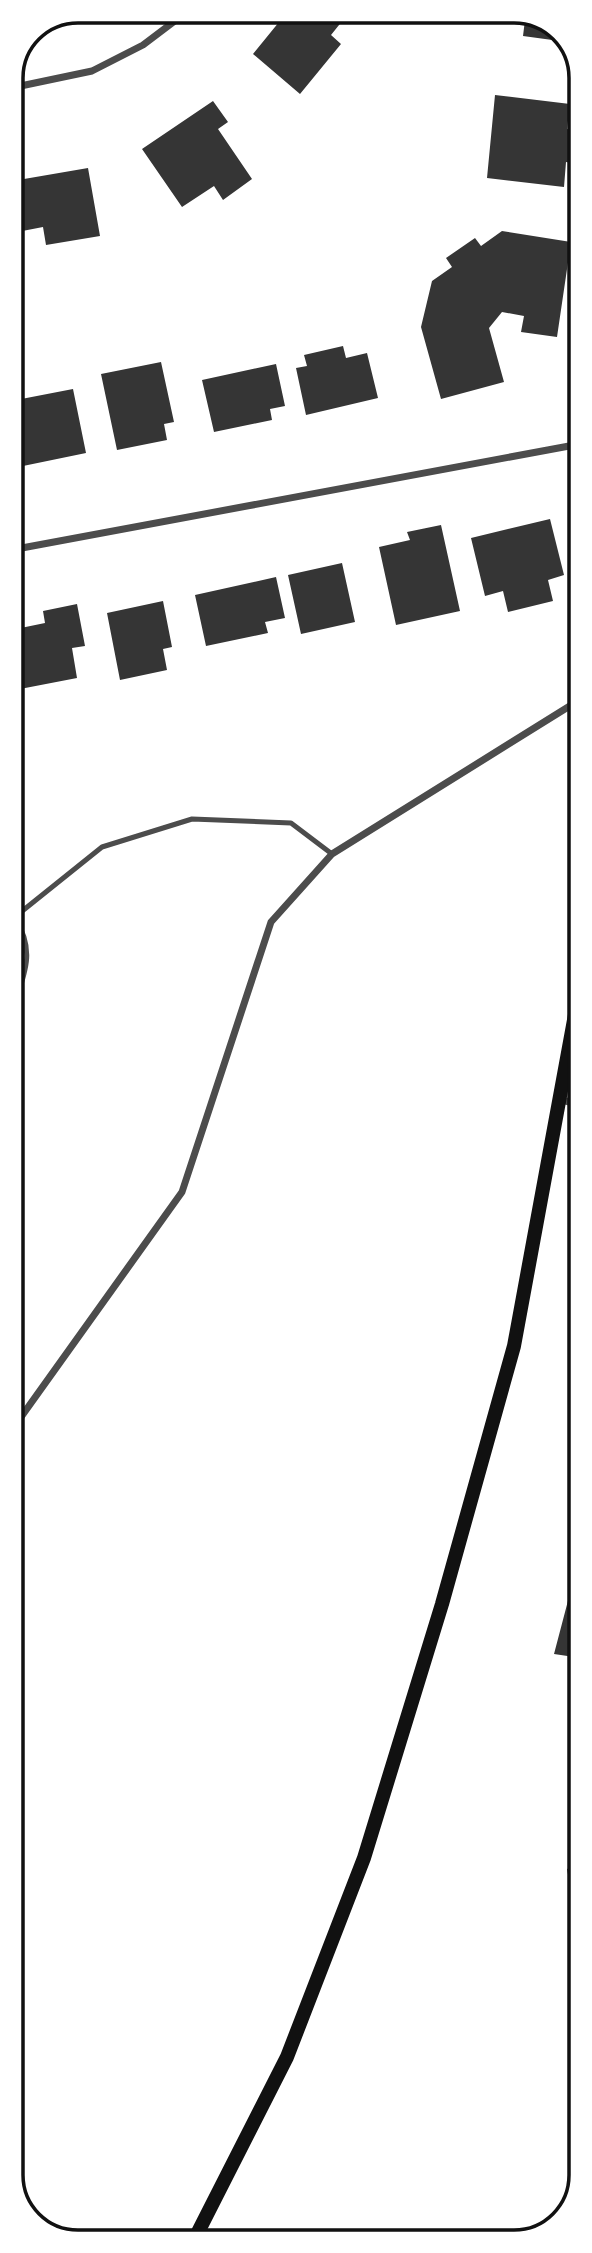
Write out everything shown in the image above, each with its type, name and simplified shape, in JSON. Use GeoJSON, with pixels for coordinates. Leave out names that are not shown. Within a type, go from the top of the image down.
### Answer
{"type":"FeatureCollection","features":[{"type":"Feature","properties":{"kind":"main road"},"geometry":{"type":"LineString","coordinates":[[199,2230],[287,2057],[364,1858],[442,1604],[514,1346],[569,1040]]}},
{"type":"Feature","properties":{"kind":"street"},"geometry":{"type":"LineString","coordinates":[[23,85],[92,71],[143,45],[172,23]]}},
{"type":"Feature","properties":{"kind":"street"},"geometry":{"type":"LineString","coordinates":[[23,548],[569,446]]}},
{"type":"Feature","properties":{"kind":"street"},"geometry":{"type":"LineString","coordinates":[[23,1414],[182,1192],[271,922],[332,854],[569,706]]}},
{"type":"Feature","properties":{"kind":"street"},"geometry":{"type":"LineString","coordinates":[[557,1098],[569,1102]]}},
{"type":"Feature","properties":{"kind":"lane"},"geometry":{"type":"LineString","coordinates":[[23,911],[102,847],[192,820],[291,823],[332,854]]}},
{"type":"Feature","properties":{"kind":"lane"},"geometry":{"type":"LineString","coordinates":[[23,931],[29,953],[23,974]]}},
{"type":"Feature","properties":{"kind":"building"},"geometry":{"type":"Polygon","coordinates":[[[278,23],[341,23],[331,35],[341,44],[300,94],[253,54],[278,23]]]}},
{"type":"Feature","properties":{"kind":"building"},"geometry":{"type":"Polygon","coordinates":[[[525,24],[536,27],[555,40],[523,36],[525,24]]]}},
{"type":"Feature","properties":{"kind":"building"},"geometry":{"type":"Polygon","coordinates":[[[495,95],[569,104],[569,163],[566,162],[564,187],[487,178],[495,95]]]}},
{"type":"Feature","properties":{"kind":"building"},"geometry":{"type":"Polygon","coordinates":[[[213,101],[228,122],[218,129],[252,179],[223,200],[214,186],[182,207],[142,149],[213,101]]]}},
{"type":"Feature","properties":{"kind":"building"},"geometry":{"type":"Polygon","coordinates":[[[88,168],[100,236],[46,245],[43,227],[23,231],[23,173],[24,179],[88,168]]]}},
{"type":"Feature","properties":{"kind":"building"},"geometry":{"type":"Polygon","coordinates":[[[502,231],[569,242],[557,337],[521,332],[524,316],[502,312],[489,328],[504,382],[441,399],[421,327],[432,281],[452,267],[446,258],[475,238],[481,246],[502,231]]]}},
{"type":"Feature","properties":{"kind":"building"},"geometry":{"type":"Polygon","coordinates":[[[343,346],[346,358],[367,353],[378,398],[306,415],[296,368],[307,366],[304,355],[343,346]]]}},
{"type":"Feature","properties":{"kind":"building"},"geometry":{"type":"Polygon","coordinates":[[[161,362],[174,422],[164,424],[167,440],[117,450],[101,374],[161,362]]]}},
{"type":"Feature","properties":{"kind":"building"},"geometry":{"type":"Polygon","coordinates":[[[276,364],[285,406],[270,409],[272,420],[214,432],[202,380],[276,364]]]}},
{"type":"Feature","properties":{"kind":"building"},"geometry":{"type":"Polygon","coordinates":[[[73,389],[86,453],[23,466],[23,399],[73,389]]]}},
{"type":"Feature","properties":{"kind":"building"},"geometry":{"type":"Polygon","coordinates":[[[550,519],[564,575],[548,580],[553,601],[508,612],[503,591],[485,596],[471,538],[550,519]]]}},
{"type":"Feature","properties":{"kind":"building"},"geometry":{"type":"Polygon","coordinates":[[[441,525],[460,611],[396,625],[379,547],[410,540],[407,532],[441,525]]]}},
{"type":"Feature","properties":{"kind":"building"},"geometry":{"type":"Polygon","coordinates":[[[342,563],[355,622],[301,634],[288,575],[342,563]]]}},
{"type":"Feature","properties":{"kind":"building"},"geometry":{"type":"Polygon","coordinates":[[[276,577],[285,618],[265,622],[268,633],[206,646],[195,595],[276,577]]]}},
{"type":"Feature","properties":{"kind":"building"},"geometry":{"type":"Polygon","coordinates":[[[163,601],[172,647],[163,649],[167,670],[120,680],[107,613],[163,601]]]}},
{"type":"Feature","properties":{"kind":"building"},"geometry":{"type":"Polygon","coordinates":[[[77,604],[85,646],[72,648],[77,678],[23,688],[23,628],[45,623],[43,611],[77,604]]]}},
{"type":"Feature","properties":{"kind":"building"},"geometry":{"type":"Polygon","coordinates":[[[569,1597],[569,1656],[554,1654],[569,1597]]]}}]}
